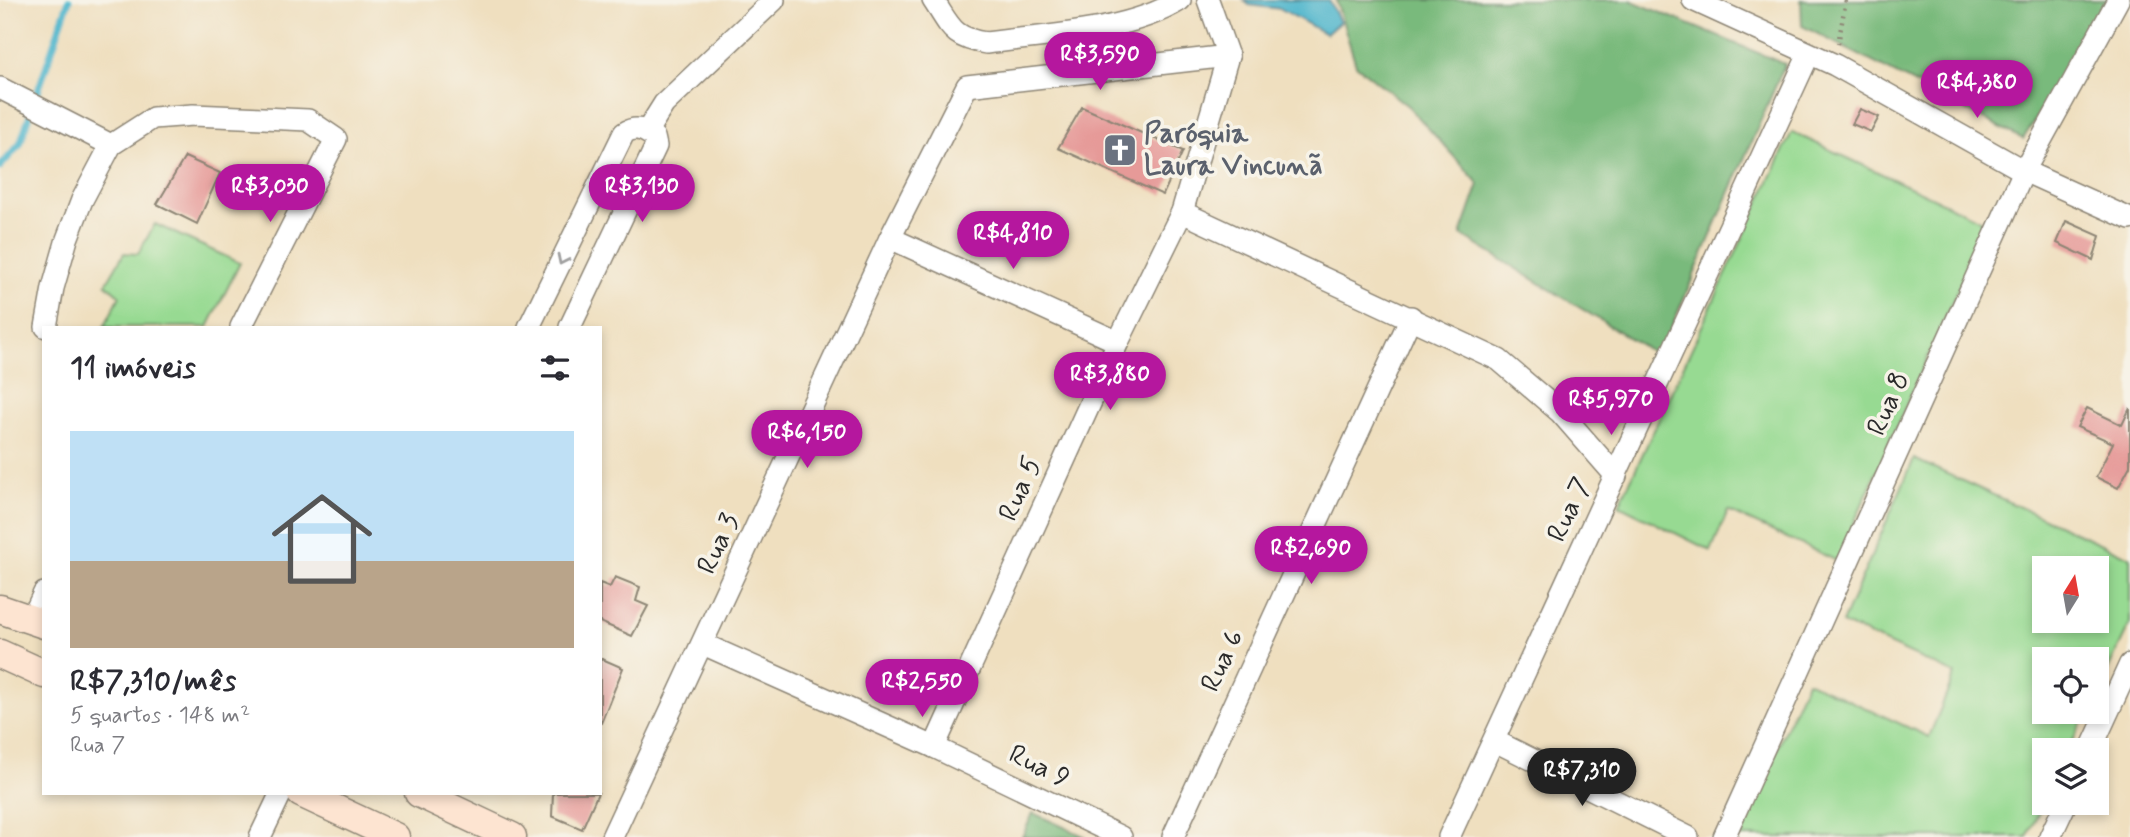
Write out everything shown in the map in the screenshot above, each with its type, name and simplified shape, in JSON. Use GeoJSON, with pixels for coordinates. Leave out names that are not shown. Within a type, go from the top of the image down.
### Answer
{"type":"FeatureCollection","features":[{"type":"Feature","properties":{"kind":"street"},"geometry":{"type":"LineString","coordinates":[[647,131],[664,104],[774,0]]}},
{"type":"Feature","properties":{"kind":"street"},"geometry":{"type":"LineString","coordinates":[[933,0],[954,32],[967,40],[986,43],[1121,24],[1166,9],[1180,0]]}},
{"type":"Feature","properties":{"kind":"street"},"geometry":{"type":"LineString","coordinates":[[1208,0],[1228,56]]}},
{"type":"Feature","properties":{"kind":"street"},"geometry":{"type":"LineString","coordinates":[[1693,0],[1835,65],[2024,171],[2130,219]]}},
{"type":"Feature","properties":{"kind":"street","name":"Rua 8"},"geometry":{"type":"LineString","coordinates":[[1724,837],[2024,171],[2118,0]]}},
{"type":"Feature","properties":{"kind":"street","name":"Rua 7"},"geometry":{"type":"LineString","coordinates":[[1449,837],[1809,54]]}},
{"type":"Feature","properties":{"kind":"street","name":"Rua 3"},"geometry":{"type":"LineString","coordinates":[[612,837],[890,238],[968,86],[1228,56]]}},
{"type":"Feature","properties":{"kind":"street","name":"Rua 5"},"geometry":{"type":"LineString","coordinates":[[934,747],[1118,342],[1181,212],[1228,56]]}},
{"type":"Feature","properties":{"kind":"street"},"geometry":{"type":"LineString","coordinates":[[0,88],[111,145]]}},
{"type":"Feature","properties":{"kind":"street"},"geometry":{"type":"LineString","coordinates":[[46,326],[53,288],[67,239],[82,200],[111,145],[153,118],[193,115],[308,120],[336,139],[242,326]]}},
{"type":"Feature","properties":{"kind":"street"},"geometry":{"type":"LineString","coordinates":[[529,326],[624,133],[633,128],[647,131],[654,137],[656,146],[570,326]]}},
{"type":"Feature","properties":{"kind":"street"},"geometry":{"type":"LineString","coordinates":[[1181,212],[1499,360],[1561,412],[1616,476]]}},
{"type":"Feature","properties":{"kind":"street"},"geometry":{"type":"LineString","coordinates":[[890,238],[1118,342]]}},
{"type":"Feature","properties":{"kind":"street","name":"Rua 6"},"geometry":{"type":"LineString","coordinates":[[1173,837],[1411,317]]}},
{"type":"Feature","properties":{"kind":"street"},"geometry":{"type":"LineString","coordinates":[[0,608],[38,621],[42,602]]}},
{"type":"Feature","properties":{"kind":"street","name":"Rua 9"},"geometry":{"type":"LineString","coordinates":[[703,644],[934,747],[1121,837]]}},
{"type":"Feature","properties":{"kind":"street"},"geometry":{"type":"LineString","coordinates":[[0,654],[42,673]]}},
{"type":"Feature","properties":{"kind":"street"},"geometry":{"type":"LineString","coordinates":[[2096,738],[2130,664]]}},
{"type":"Feature","properties":{"kind":"street"},"geometry":{"type":"LineString","coordinates":[[1495,741],[1688,837]]}},
{"type":"Feature","properties":{"kind":"street"},"geometry":{"type":"LineString","coordinates":[[260,837],[280,795]]}},
{"type":"Feature","properties":{"kind":"street"},"geometry":{"type":"LineString","coordinates":[[305,795],[396,837]]}},
{"type":"Feature","properties":{"kind":"street"},"geometry":{"type":"LineString","coordinates":[[423,795],[512,837]]}},
{"type":"Feature","properties":{"kind":"street"},"geometry":{"type":"LineString","coordinates":[[2050,837],[2060,815]]}},
{"type":"Feature","properties":{"kind":"path"},"geometry":{"type":"LineString","coordinates":[[1835,65],[1846,0]]}},
{"type":"Feature","properties":{"kind":"green space"},"geometry":{"type":"Polygon","coordinates":[[[1336,0],[1630,0],[1785,64],[1659,356],[1461,235],[1479,184],[1409,107],[1356,65],[1336,0]]]}},
{"type":"Feature","properties":{"kind":"green space"},"geometry":{"type":"Polygon","coordinates":[[[1801,0],[2111,0],[2023,139],[1802,26],[1801,0]]]}},
{"type":"Feature","properties":{"kind":"green space"},"geometry":{"type":"Polygon","coordinates":[[[1792,132],[1987,223],[1837,561],[1728,511],[1711,551],[1619,505],[1792,132]]]}},
{"type":"Feature","properties":{"kind":"green space"},"geometry":{"type":"Polygon","coordinates":[[[155,224],[240,263],[208,326],[105,326],[120,296],[106,284],[124,253],[138,254],[155,224]]]}},
{"type":"Feature","properties":{"kind":"green space"},"geometry":{"type":"Polygon","coordinates":[[[1914,459],[2130,557],[2130,624],[2109,668],[2109,647],[2032,647],[2032,724],[2081,724],[2074,738],[2032,738],[2032,815],[2038,815],[2027,837],[1737,837],[1807,681],[1929,737],[1955,674],[1842,623],[1914,459]]]}},
{"type":"Feature","properties":{"kind":"green space"},"geometry":{"type":"Polygon","coordinates":[[[1033,813],[1086,837],[1022,837],[1033,813]]]}},
{"type":"Feature","properties":{"kind":"water"},"geometry":{"type":"Polygon","coordinates":[[[1244,0],[1329,0],[1340,22],[1326,34],[1281,9],[1249,5],[1244,0]]]}},
{"type":"Feature","properties":{"kind":"building","name":"Paróquia Laura Vincunã"},"geometry":{"type":"Polygon","coordinates":[[[1082,107],[1183,151],[1163,195],[1058,148],[1082,107]]]}},
{"type":"Feature","properties":{"kind":"building"},"geometry":{"type":"Polygon","coordinates":[[[1860,109],[1879,117],[1871,132],[1852,124],[1860,109]]]}},
{"type":"Feature","properties":{"kind":"building"},"geometry":{"type":"Polygon","coordinates":[[[185,157],[220,173],[197,224],[157,204],[185,157]]]}},
{"type":"Feature","properties":{"kind":"building"},"geometry":{"type":"Polygon","coordinates":[[[2066,221],[2100,236],[2093,260],[2057,243],[2066,221]]]}},
{"type":"Feature","properties":{"kind":"building"},"geometry":{"type":"Polygon","coordinates":[[[2087,408],[2122,425],[2130,408],[2130,466],[2118,488],[2096,477],[2113,443],[2077,427],[2087,408]]]}},
{"type":"Feature","properties":{"kind":"building"},"geometry":{"type":"Polygon","coordinates":[[[615,577],[640,587],[636,601],[648,606],[632,636],[602,623],[602,584],[610,587],[615,577]]]}},
{"type":"Feature","properties":{"kind":"building"},"geometry":{"type":"Polygon","coordinates":[[[602,659],[623,668],[602,720],[602,659]]]}},
{"type":"Feature","properties":{"kind":"building"},"geometry":{"type":"Polygon","coordinates":[[[553,795],[597,795],[582,829],[552,816],[553,795]]]}},
{"type":"Feature","properties":{"kind":"waterway"},"geometry":{"type":"LineString","coordinates":[[0,167],[20,144],[69,0]]}},
{"type":"Feature","properties":{"kind":"place","name":"Paróquia Laura Vincunã"},"geometry":{"type":"Point","coordinates":[1120,150]}}]}
